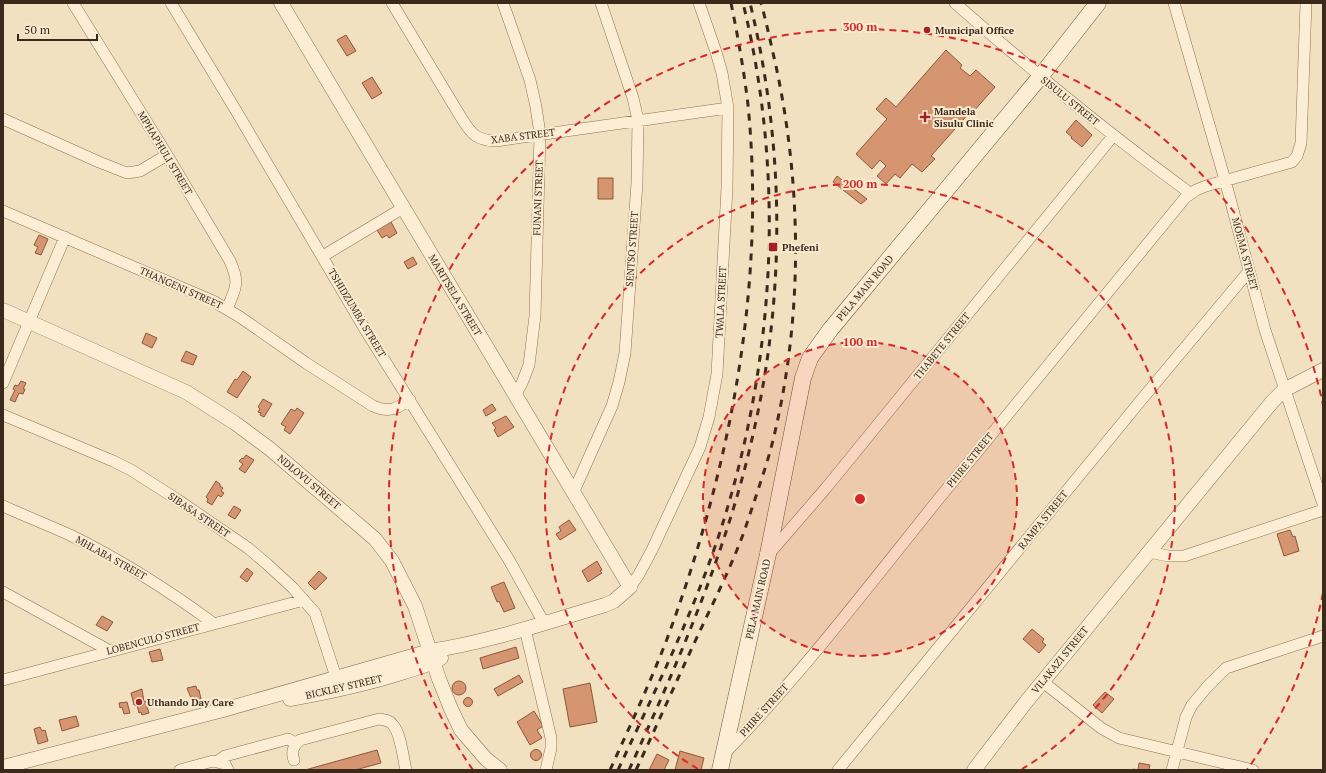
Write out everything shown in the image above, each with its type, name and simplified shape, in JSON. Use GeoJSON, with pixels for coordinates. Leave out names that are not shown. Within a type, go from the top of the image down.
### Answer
{"type":"FeatureCollection","features":[{"type":"Feature","properties":{"kind":"main road","name":"PELA MAIN ROAD"},"geometry":{"type":"LineString","coordinates":[[723,765],[768,554],[803,378],[810,358],[830,330],[1040,77],[1098,3]]}},
{"type":"Feature","properties":{"kind":"street","name":"MPHAPHULI STREET"},"geometry":{"type":"LineString","coordinates":[[72,3],[167,155],[230,261],[236,276],[237,284],[227,309]]}},
{"type":"Feature","properties":{"kind":"street","name":"TSHIDZUMBA STREET"},"geometry":{"type":"LineString","coordinates":[[171,3],[323,256],[363,326],[509,560],[544,623]]}},
{"type":"Feature","properties":{"kind":"street","name":"MARITSELA STREET"},"geometry":{"type":"LineString","coordinates":[[281,3],[630,587]]}},
{"type":"Feature","properties":{"kind":"street","name":"XABA STREET"},"geometry":{"type":"LineString","coordinates":[[392,3],[470,132],[478,138],[496,141],[728,108]]}},
{"type":"Feature","properties":{"kind":"street","name":"FUNANI STREET"},"geometry":{"type":"LineString","coordinates":[[503,3],[530,80],[540,134],[534,323],[529,365],[515,396]]}},
{"type":"Feature","properties":{"kind":"street","name":"SENTSO STREET"},"geometry":{"type":"LineString","coordinates":[[574,491],[612,406],[619,382],[625,352],[637,183],[638,120],[633,98],[602,3]]}},
{"type":"Feature","properties":{"kind":"street","name":"TWALA STREET"},"geometry":{"type":"LineString","coordinates":[[630,587],[638,576],[652,550],[700,447],[706,431],[713,399],[719,358],[728,188],[728,108],[726,90],[718,59],[699,3]]}},
{"type":"Feature","properties":{"kind":"street","name":"SISULU STREET"},"geometry":{"type":"LineString","coordinates":[[955,3],[1040,77],[1113,136],[1190,193]]}},
{"type":"Feature","properties":{"kind":"street","name":"MOEMA STREET"},"geometry":{"type":"LineString","coordinates":[[1174,3],[1200,96],[1226,180],[1249,271],[1284,390],[1323,504]]}},
{"type":"Feature","properties":{"kind":"street","name":"PHIRE STREET"},"geometry":{"type":"LineString","coordinates":[[723,765],[759,718],[1034,381],[1190,193],[1226,180],[1292,162],[1297,156],[1301,143],[1306,3]]}},
{"type":"Feature","properties":{"kind":"street"},"geometry":{"type":"LineString","coordinates":[[3,119],[127,173],[140,171],[167,155]]}},
{"type":"Feature","properties":{"kind":"street","name":"THABETE STREET"},"geometry":{"type":"LineString","coordinates":[[768,554],[826,488],[1113,136]]}},
{"type":"Feature","properties":{"kind":"street"},"geometry":{"type":"LineString","coordinates":[[323,256],[403,208]]}},
{"type":"Feature","properties":{"kind":"street","name":"THANGENI STREET"},"geometry":{"type":"LineString","coordinates":[[3,211],[213,301],[373,406],[382,410],[390,410],[397,408],[410,400]]}},
{"type":"Feature","properties":{"kind":"street"},"geometry":{"type":"LineString","coordinates":[[3,383],[65,237]]}},
{"type":"Feature","properties":{"kind":"street","name":"RAMPA STREET"},"geometry":{"type":"LineString","coordinates":[[838,770],[1142,399],[1249,271]]}},
{"type":"Feature","properties":{"kind":"street","name":"NDLOVU STREET"},"geometry":{"type":"LineString","coordinates":[[3,310],[186,392],[235,423],[270,449],[375,539],[392,561],[414,606],[451,709],[461,730],[486,759],[499,770]]}},
{"type":"Feature","properties":{"kind":"street","name":"VILAKAZI STREET"},"geometry":{"type":"LineString","coordinates":[[974,770],[1026,702],[1272,402],[1284,390],[1323,370]]}},
{"type":"Feature","properties":{"kind":"street","name":"SIBASA STREET"},"geometry":{"type":"LineString","coordinates":[[3,415],[113,461],[150,482],[248,548],[267,564],[304,600],[315,613],[336,678]]}},
{"type":"Feature","properties":{"kind":"street","name":"MHLABA STREET"},"geometry":{"type":"LineString","coordinates":[[3,506],[70,535],[106,554],[174,595],[213,623]]}},
{"type":"Feature","properties":{"kind":"street"},"geometry":{"type":"LineString","coordinates":[[1149,552],[1174,557],[1184,556],[1323,510]]}},
{"type":"Feature","properties":{"kind":"street","name":"BICKLEY STREET"},"geometry":{"type":"LineString","coordinates":[[223,710],[247,707],[342,688],[396,675],[432,657],[459,647],[605,605],[614,601],[630,587]]}},
{"type":"Feature","properties":{"kind":"street"},"geometry":{"type":"LineString","coordinates":[[3,592],[110,651]]}},
{"type":"Feature","properties":{"kind":"street","name":"LOBENCULO STREET"},"geometry":{"type":"LineString","coordinates":[[3,680],[304,600]]}},
{"type":"Feature","properties":{"kind":"street"},"geometry":{"type":"LineString","coordinates":[[525,629],[551,738],[551,748],[546,770]]}},
{"type":"Feature","properties":{"kind":"street"},"geometry":{"type":"LineString","coordinates":[[1172,770],[1186,717],[1192,705],[1226,668],[1323,636]]}},
{"type":"Feature","properties":{"kind":"street","name":"BICKLEY STREET"},"geometry":{"type":"LineString","coordinates":[[3,767],[223,710],[336,678],[432,657]]}},
{"type":"Feature","properties":{"kind":"street"},"geometry":{"type":"LineString","coordinates":[[1043,682],[1109,733],[1119,738],[1253,770]]}},
{"type":"Feature","properties":{"kind":"street"},"geometry":{"type":"LineString","coordinates":[[294,760],[292,754],[293,747],[296,743],[303,739],[379,719],[386,720],[393,724],[397,731],[406,770]]}},
{"type":"Feature","properties":{"kind":"street"},"geometry":{"type":"LineString","coordinates":[[218,761],[225,756],[288,739],[296,743]]}},
{"type":"Feature","properties":{"kind":"street"},"geometry":{"type":"LineString","coordinates":[[180,770],[213,761],[218,761],[225,764],[228,770]]}},
{"type":"Feature","properties":{"kind":"building"},"geometry":{"type":"Polygon","coordinates":[[[346,35],[356,51],[347,56],[337,40],[346,35]]]}},
{"type":"Feature","properties":{"kind":"building","name":"Mandela Sisulu Clinic"},"geometry":{"type":"Polygon","coordinates":[[[946,50],[962,65],[960,68],[970,76],[976,70],[995,87],[973,112],[971,111],[931,156],[935,159],[922,172],[912,164],[900,178],[895,174],[886,184],[877,176],[886,166],[880,160],[872,169],[856,154],[887,119],[876,109],[886,98],[896,107],[946,50]]]}},
{"type":"Feature","properties":{"kind":"building"},"geometry":{"type":"Polygon","coordinates":[[[372,77],[382,93],[372,99],[362,83],[372,77]]]}},
{"type":"Feature","properties":{"kind":"building"},"geometry":{"type":"Polygon","coordinates":[[[1076,120],[1092,135],[1082,147],[1066,132],[1076,120]]]}},
{"type":"Feature","properties":{"kind":"building"},"geometry":{"type":"Polygon","coordinates":[[[837,176],[867,199],[861,204],[833,182],[837,176]]]}},
{"type":"Feature","properties":{"kind":"building"},"geometry":{"type":"Polygon","coordinates":[[[598,178],[613,178],[613,199],[598,199],[598,178]]]}},
{"type":"Feature","properties":{"kind":"building"},"geometry":{"type":"Polygon","coordinates":[[[391,222],[397,233],[389,238],[387,235],[382,238],[377,230],[391,222]]]}},
{"type":"Feature","properties":{"kind":"building"},"geometry":{"type":"Polygon","coordinates":[[[39,235],[48,239],[41,255],[35,253],[38,247],[34,245],[39,235]]]}},
{"type":"Feature","properties":{"kind":"building"},"geometry":{"type":"Polygon","coordinates":[[[413,257],[417,264],[408,269],[404,262],[413,257]]]}},
{"type":"Feature","properties":{"kind":"building"},"geometry":{"type":"Polygon","coordinates":[[[146,333],[157,338],[152,348],[142,343],[146,333]]]}},
{"type":"Feature","properties":{"kind":"building"},"geometry":{"type":"Polygon","coordinates":[[[186,351],[197,356],[193,365],[181,361],[186,351]]]}},
{"type":"Feature","properties":{"kind":"building"},"geometry":{"type":"Polygon","coordinates":[[[243,371],[251,377],[237,398],[227,392],[235,379],[237,380],[243,371]]]}},
{"type":"Feature","properties":{"kind":"building"},"geometry":{"type":"Polygon","coordinates":[[[21,381],[26,383],[23,389],[25,389],[23,394],[19,393],[15,402],[10,400],[15,390],[13,389],[15,385],[18,386],[21,381]]]}},
{"type":"Feature","properties":{"kind":"building"},"geometry":{"type":"Polygon","coordinates":[[[263,399],[272,404],[264,417],[258,412],[260,409],[258,407],[263,399]]]}},
{"type":"Feature","properties":{"kind":"building"},"geometry":{"type":"Polygon","coordinates":[[[492,404],[496,410],[486,416],[483,410],[492,404]]]}},
{"type":"Feature","properties":{"kind":"building"},"geometry":{"type":"Polygon","coordinates":[[[297,408],[304,413],[290,434],[284,430],[286,427],[281,424],[291,409],[295,411],[297,408]]]}},
{"type":"Feature","properties":{"kind":"building"},"geometry":{"type":"Polygon","coordinates":[[[506,416],[514,427],[498,437],[494,430],[496,428],[492,423],[506,416]]]}},
{"type":"Feature","properties":{"kind":"building"},"geometry":{"type":"Polygon","coordinates":[[[246,455],[254,460],[245,473],[239,469],[243,464],[239,461],[246,455]]]}},
{"type":"Feature","properties":{"kind":"building"},"geometry":{"type":"Polygon","coordinates":[[[216,481],[223,488],[221,491],[224,493],[221,497],[218,495],[212,505],[207,502],[208,499],[206,497],[216,481]]]}},
{"type":"Feature","properties":{"kind":"building"},"geometry":{"type":"Polygon","coordinates":[[[234,506],[241,510],[235,519],[228,515],[234,506]]]}},
{"type":"Feature","properties":{"kind":"building"},"geometry":{"type":"Polygon","coordinates":[[[569,520],[576,530],[560,540],[556,534],[561,531],[559,527],[569,520]]]}},
{"type":"Feature","properties":{"kind":"building"},"geometry":{"type":"Polygon","coordinates":[[[1290,530],[1293,537],[1295,536],[1299,551],[1284,556],[1277,534],[1290,530]]]}},
{"type":"Feature","properties":{"kind":"building"},"geometry":{"type":"Polygon","coordinates":[[[597,561],[602,573],[588,582],[582,571],[597,561]]]}},
{"type":"Feature","properties":{"kind":"building"},"geometry":{"type":"Polygon","coordinates":[[[247,568],[253,573],[247,582],[240,577],[247,568]]]}},
{"type":"Feature","properties":{"kind":"building"},"geometry":{"type":"Polygon","coordinates":[[[319,571],[327,578],[315,590],[308,583],[319,571]]]}},
{"type":"Feature","properties":{"kind":"building"},"geometry":{"type":"Polygon","coordinates":[[[504,582],[515,608],[504,612],[499,601],[497,602],[491,587],[504,582]]]}},
{"type":"Feature","properties":{"kind":"building"},"geometry":{"type":"Polygon","coordinates":[[[102,616],[113,622],[107,631],[96,625],[102,616]]]}},
{"type":"Feature","properties":{"kind":"building"},"geometry":{"type":"Polygon","coordinates":[[[1032,629],[1044,639],[1042,642],[1046,645],[1039,653],[1023,639],[1032,629]]]}},
{"type":"Feature","properties":{"kind":"building"},"geometry":{"type":"Polygon","coordinates":[[[516,647],[519,658],[483,669],[480,658],[516,647]]]}},
{"type":"Feature","properties":{"kind":"building"},"geometry":{"type":"Polygon","coordinates":[[[160,649],[163,660],[152,662],[149,652],[160,649]]]}},
{"type":"Feature","properties":{"kind":"building"},"geometry":{"type":"Polygon","coordinates":[[[519,675],[523,682],[498,696],[494,689],[519,675]]]}},
{"type":"Feature","properties":{"kind":"building"},"geometry":{"type":"Polygon","coordinates":[[[459,681],[464,683],[466,688],[464,693],[459,695],[454,693],[452,688],[454,683],[459,681]]]}},
{"type":"Feature","properties":{"kind":"building"},"geometry":{"type":"Polygon","coordinates":[[[590,683],[597,722],[570,727],[563,689],[590,683]]]}},
{"type":"Feature","properties":{"kind":"building"},"geometry":{"type":"Polygon","coordinates":[[[196,686],[197,690],[199,690],[201,699],[196,700],[195,697],[191,698],[187,688],[196,686]]]}},
{"type":"Feature","properties":{"kind":"building","name":"Uthando Day Care"},"geometry":{"type":"Polygon","coordinates":[[[142,689],[144,702],[147,701],[149,706],[147,707],[149,713],[142,715],[141,712],[139,713],[137,705],[134,705],[131,693],[142,689]]]}},
{"type":"Feature","properties":{"kind":"building"},"geometry":{"type":"Polygon","coordinates":[[[1105,692],[1114,699],[1102,713],[1093,705],[1105,692]]]}},
{"type":"Feature","properties":{"kind":"building"},"geometry":{"type":"Polygon","coordinates":[[[468,697],[473,702],[468,707],[463,702],[468,697]]]}},
{"type":"Feature","properties":{"kind":"building"},"geometry":{"type":"Polygon","coordinates":[[[127,702],[130,713],[124,714],[119,703],[127,702]]]}},
{"type":"Feature","properties":{"kind":"building"},"geometry":{"type":"Polygon","coordinates":[[[534,711],[543,726],[537,730],[542,738],[530,745],[517,722],[534,711]]]}},
{"type":"Feature","properties":{"kind":"building"},"geometry":{"type":"Polygon","coordinates":[[[76,716],[79,726],[62,731],[59,720],[76,716]]]}},
{"type":"Feature","properties":{"kind":"building"},"geometry":{"type":"Polygon","coordinates":[[[40,727],[42,731],[45,730],[48,741],[38,744],[34,729],[40,727]]]}},
{"type":"Feature","properties":{"kind":"building"},"geometry":{"type":"Polygon","coordinates":[[[377,750],[381,763],[355,770],[305,770],[377,750]]]}},
{"type":"Feature","properties":{"kind":"building"},"geometry":{"type":"Polygon","coordinates":[[[534,750],[538,750],[540,751],[540,759],[534,760],[531,757],[531,753],[534,750]]]}},
{"type":"Feature","properties":{"kind":"building"},"geometry":{"type":"Polygon","coordinates":[[[680,751],[704,758],[701,770],[675,770],[680,751]]]}},
{"type":"Feature","properties":{"kind":"building"},"geometry":{"type":"Polygon","coordinates":[[[657,754],[669,760],[664,770],[649,770],[657,754]]]}},
{"type":"Feature","properties":{"kind":"building"},"geometry":{"type":"Polygon","coordinates":[[[1139,763],[1150,765],[1149,770],[1138,770],[1139,763]]]}},
{"type":"Feature","properties":{"kind":"railway"},"geometry":{"type":"LineString","coordinates":[[610,770],[667,639],[689,575],[709,509],[725,443],[738,376],[747,309],[752,241],[752,173],[748,105],[741,54],[731,3]]}},
{"type":"Feature","properties":{"kind":"railway"},"geometry":{"type":"LineString","coordinates":[[618,770],[685,625],[719,535],[738,470],[752,404],[763,337],[768,270],[769,203],[765,136],[757,69],[743,3]]}},
{"type":"Feature","properties":{"kind":"railway"},"geometry":{"type":"LineString","coordinates":[[629,770],[684,645],[731,518],[754,430],[764,377],[772,324],[776,270],[777,216],[775,162],[761,56],[750,3]]}},
{"type":"Feature","properties":{"kind":"railway"},"geometry":{"type":"LineString","coordinates":[[636,770],[722,584],[744,532],[770,452],[781,404],[789,356],[794,308],[796,259],[795,211],[785,114],[776,66],[761,3]]}},
{"type":"Feature","properties":{"kind":"place","name":"Municipal Office"},"geometry":{"type":"Point","coordinates":[927,30]}},
{"type":"Feature","properties":{"kind":"place","name":"Mandela Sisulu Clinic"},"geometry":{"type":"Point","coordinates":[925,117]}},
{"type":"Feature","properties":{"kind":"place","name":"Phefeni"},"geometry":{"type":"Point","coordinates":[773,247]}},
{"type":"Feature","properties":{"kind":"place","name":"Uthando Day Care"},"geometry":{"type":"Point","coordinates":[139,702]}}]}
